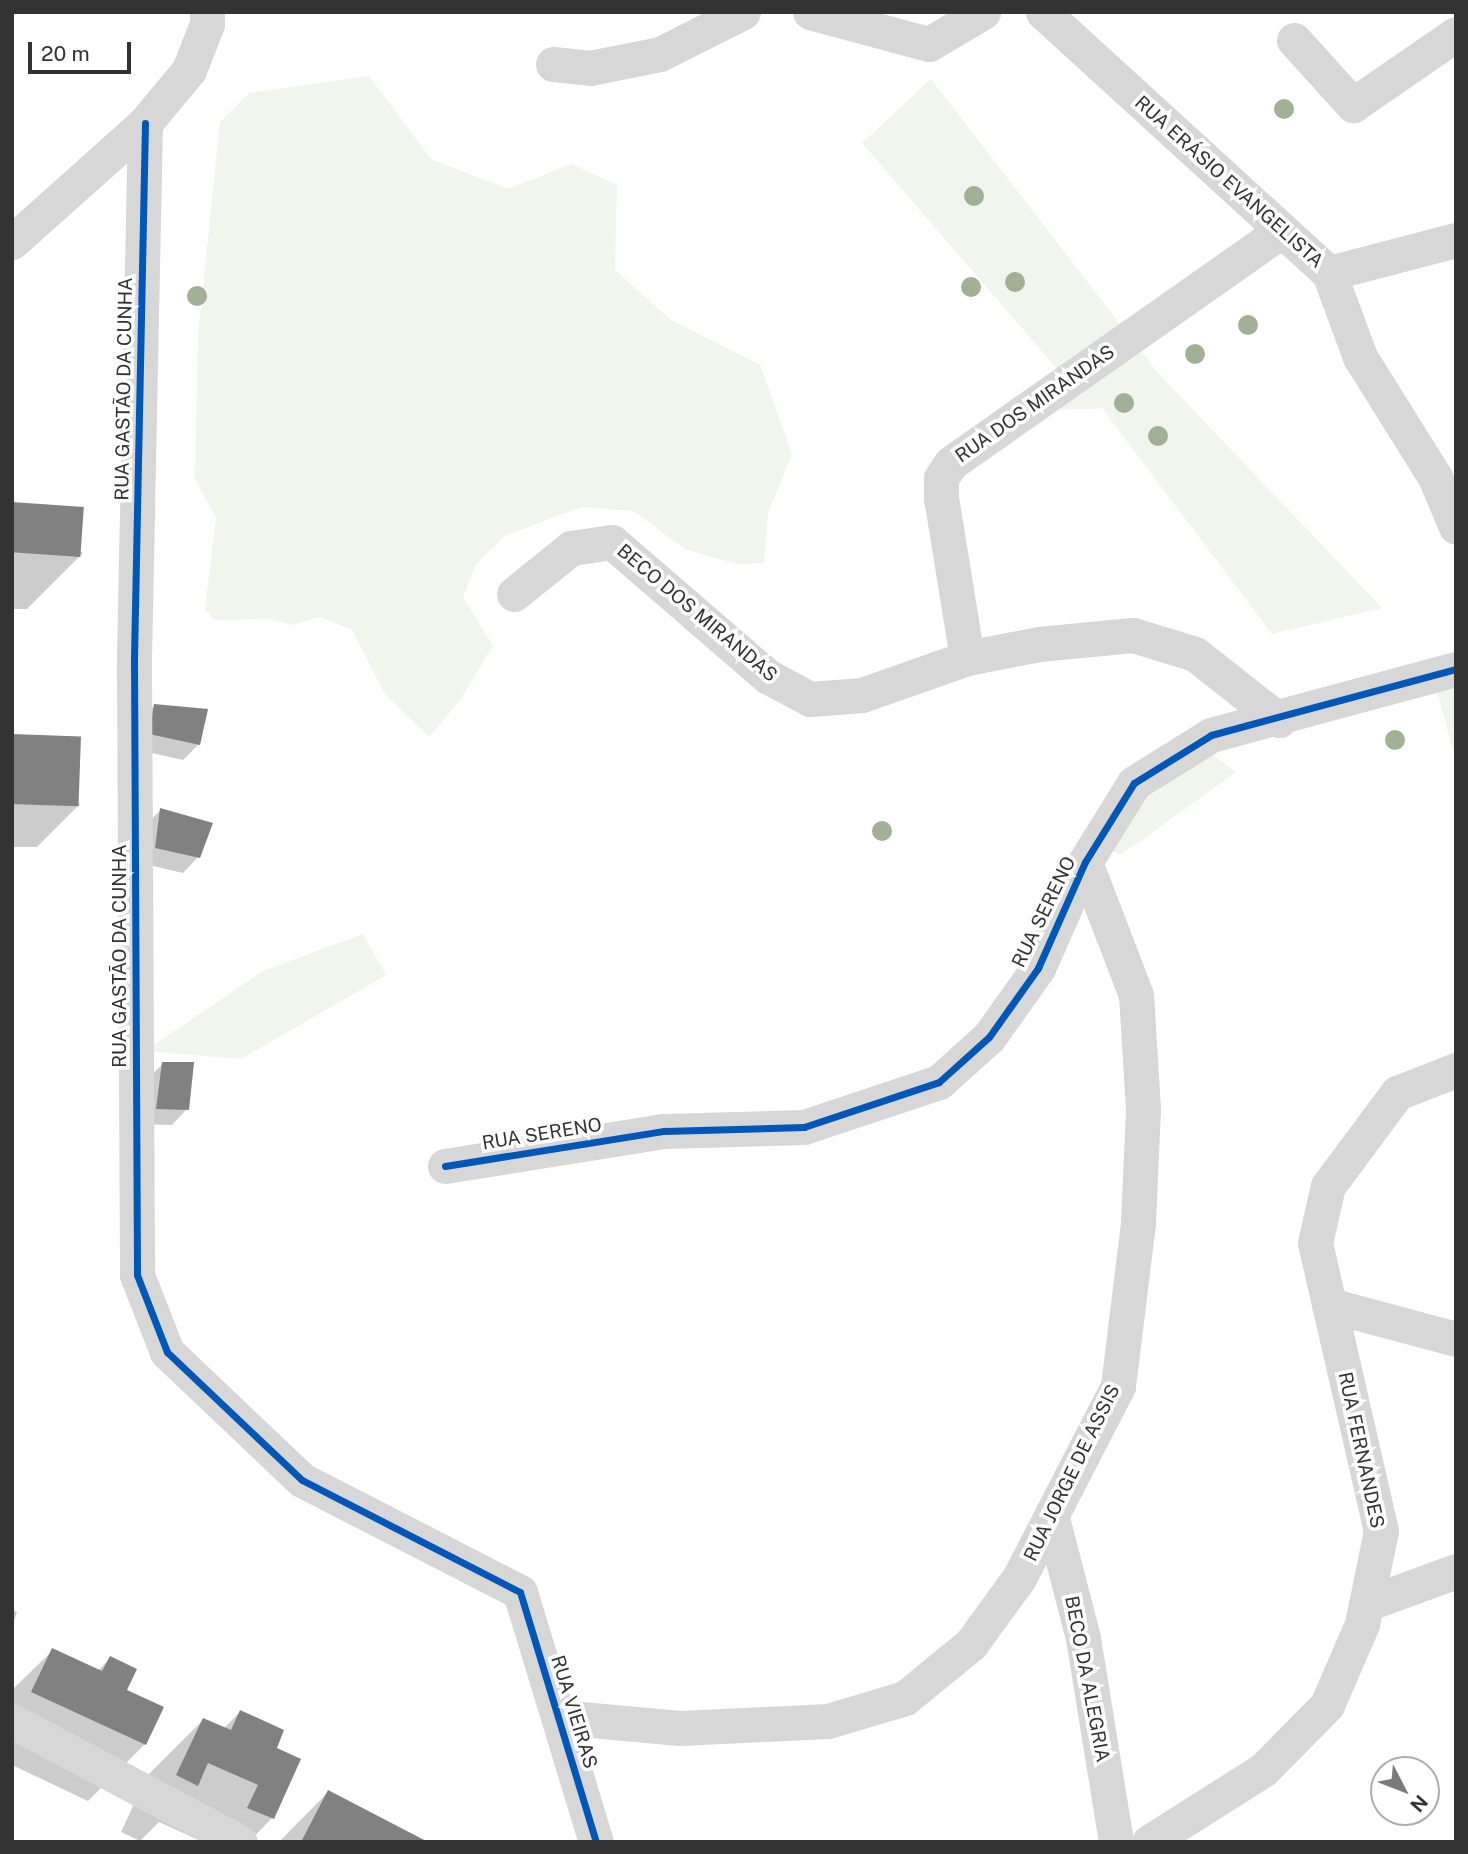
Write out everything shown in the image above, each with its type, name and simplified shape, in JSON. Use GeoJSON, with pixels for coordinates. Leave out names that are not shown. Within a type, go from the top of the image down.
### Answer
{"type":"FeatureCollection","features":[{"type":"Feature","properties":{"kind":"street"},"geometry":{"type":"LineString","coordinates":[[553,64],[590,68],[660,54],[743,12]]}},
{"type":"Feature","properties":{"kind":"street"},"geometry":{"type":"LineString","coordinates":[[810,12],[929,44],[983,12]]}},
{"type":"Feature","properties":{"kind":"street","name":"RUA ERÁSIO EVANGELISTA"},"geometry":{"type":"LineString","coordinates":[[1043,12],[1329,273],[1360,357],[1435,477],[1456,527]]}},
{"type":"Feature","properties":{"kind":"street"},"geometry":{"type":"LineString","coordinates":[[12,242],[145,123],[189,70],[207,18]]}},
{"type":"Feature","properties":{"kind":"street"},"geometry":{"type":"LineString","coordinates":[[1294,40],[1353,104],[1456,34]]}},
{"type":"Feature","properties":{"kind":"street","name":"RUA GASTÃO DA CUNHA"},"geometry":{"type":"LineString","coordinates":[[145,123],[134,659],[137,1275],[167,1352],[302,1480],[520,1592]]}},
{"type":"Feature","properties":{"kind":"street","name":"RUA DOS MIRANDAS"},"geometry":{"type":"LineString","coordinates":[[967,659],[941,498],[941,478],[951,463],[1282,230]]}},
{"type":"Feature","properties":{"kind":"street"},"geometry":{"type":"LineString","coordinates":[[1329,273],[1456,240]]}},
{"type":"Feature","properties":{"kind":"street","name":"BECO DOS MIRANDAS"},"geometry":{"type":"LineString","coordinates":[[514,594],[571,548],[612,542],[766,676],[810,699],[862,695],[967,659],[1040,644],[1133,635],[1195,654],[1279,720]]}},
{"type":"Feature","properties":{"kind":"street","name":"RUA SERENO"},"geometry":{"type":"LineString","coordinates":[[445,1166],[664,1131],[804,1127],[939,1082],[989,1037],[1038,968],[1085,862],[1134,783],[1211,735],[1279,720],[1456,668]]}},
{"type":"Feature","properties":{"kind":"street","name":"RUA JORGE DE ASSIS"},"geometry":{"type":"LineString","coordinates":[[559,1717],[680,1728],[828,1721],[905,1698],[971,1644],[1020,1578],[1118,1386],[1138,1223],[1143,1109],[1136,995],[1085,862]]}},
{"type":"Feature","properties":{"kind":"street","name":"RUA FERNANDES"},"geometry":{"type":"LineString","coordinates":[[1149,1842],[1263,1770],[1327,1706],[1362,1624],[1381,1531],[1315,1243],[1328,1186],[1397,1093],[1456,1070]]}},
{"type":"Feature","properties":{"kind":"street"},"geometry":{"type":"LineString","coordinates":[[1329,1305],[1456,1339]]}},
{"type":"Feature","properties":{"kind":"street","name":"BECO DA ALEGRIA"},"geometry":{"type":"LineString","coordinates":[[1052,1518],[1083,1637],[1116,1842]]}},
{"type":"Feature","properties":{"kind":"street"},"geometry":{"type":"LineString","coordinates":[[1366,1604],[1456,1571]]}},
{"type":"Feature","properties":{"kind":"street","name":"RUA VIEIRAS"},"geometry":{"type":"LineString","coordinates":[[520,1592],[596,1842]]}},
{"type":"Feature","properties":{"kind":"street"},"geometry":{"type":"LineString","coordinates":[[12,1721],[240,1842]]}},
{"type":"Feature","properties":{"kind":"shaded area"},"geometry":{"type":"Polygon","coordinates":[[[369,76],[431,159],[508,189],[571,164],[617,185],[615,270],[671,320],[760,365],[792,454],[768,513],[764,563],[737,564],[684,549],[634,511],[581,507],[505,536],[476,564],[463,597],[493,646],[460,700],[429,737],[385,694],[352,630],[320,617],[291,625],[269,619],[215,620],[205,609],[216,518],[195,479],[198,335],[220,122],[249,93],[369,76]]]}},
{"type":"Feature","properties":{"kind":"shaded area"},"geometry":{"type":"Polygon","coordinates":[[[931,79],[1157,372],[1382,608],[1272,634],[1102,408],[1061,410],[1059,371],[862,143],[931,79]]]}},
{"type":"Feature","properties":{"kind":"shaded area"},"geometry":{"type":"Polygon","coordinates":[[[1456,685],[1456,747],[1452,748],[1437,690],[1456,685]]]}},
{"type":"Feature","properties":{"kind":"shaded area"},"geometry":{"type":"Polygon","coordinates":[[[1201,746],[1236,772],[1121,855],[1108,849],[1125,809],[1201,746]]]}},
{"type":"Feature","properties":{"kind":"shaded area"},"geometry":{"type":"Polygon","coordinates":[[[363,934],[386,975],[241,1059],[145,1051],[263,971],[363,934]]]}},
{"type":"Feature","properties":{"kind":"building"},"geometry":{"type":"Polygon","coordinates":[[[12,502],[84,507],[80,557],[12,552],[12,502]]]}},
{"type":"Feature","properties":{"kind":"building"},"geometry":{"type":"Polygon","coordinates":[[[154,704],[208,709],[200,745],[149,734],[154,704]]]}},
{"type":"Feature","properties":{"kind":"building"},"geometry":{"type":"Polygon","coordinates":[[[12,734],[81,736],[79,806],[12,804],[12,734]]]}},
{"type":"Feature","properties":{"kind":"building"},"geometry":{"type":"Polygon","coordinates":[[[160,808],[213,823],[200,858],[155,848],[160,808]]]}},
{"type":"Feature","properties":{"kind":"building"},"geometry":{"type":"Polygon","coordinates":[[[162,1062],[194,1062],[189,1110],[156,1109],[162,1062]]]}},
{"type":"Feature","properties":{"kind":"building"},"geometry":{"type":"Polygon","coordinates":[[[52,1648],[102,1671],[110,1656],[137,1669],[127,1690],[164,1707],[146,1745],[31,1692],[52,1648]]]}},
{"type":"Feature","properties":{"kind":"building"},"geometry":{"type":"Polygon","coordinates":[[[240,1710],[284,1730],[277,1748],[301,1759],[274,1819],[247,1808],[258,1785],[208,1763],[198,1786],[176,1775],[203,1718],[231,1730],[240,1710]]]}},
{"type":"Feature","properties":{"kind":"building"},"geometry":{"type":"Polygon","coordinates":[[[328,1790],[428,1842],[301,1842],[328,1790]]]}},
{"type":"Feature","properties":{"kind":"cycle path"},"geometry":{"type":"LineString","coordinates":[[145,123],[134,659],[137,1275],[167,1352],[302,1480],[520,1592],[596,1842]]}},
{"type":"Feature","properties":{"kind":"cycle path"},"geometry":{"type":"LineString","coordinates":[[445,1166],[664,1131],[804,1127],[939,1082],[989,1037],[1038,968],[1085,862],[1134,783],[1211,735],[1456,669]]}}]}
